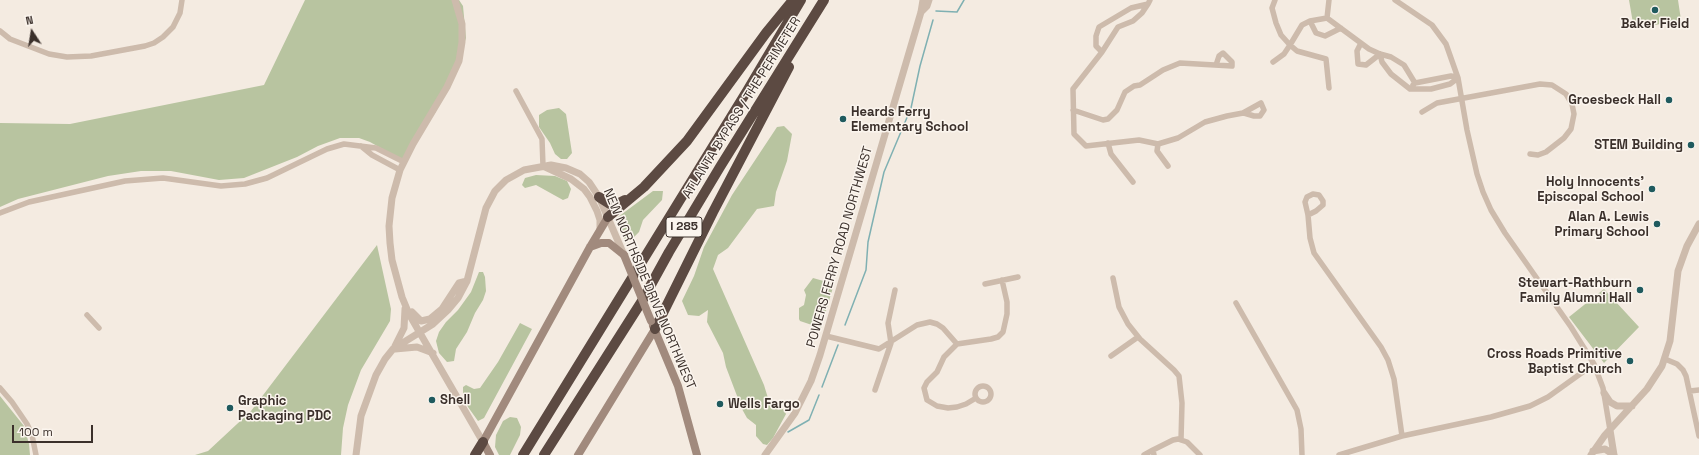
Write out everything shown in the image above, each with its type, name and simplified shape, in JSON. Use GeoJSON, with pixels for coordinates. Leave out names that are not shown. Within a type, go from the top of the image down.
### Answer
{"type":"FeatureCollection","features":[{"type":"Feature","properties":{"kind":"highway"},"geometry":{"type":"LineString","coordinates":[[608,217],[634,196],[692,136],[766,33],[793,0]]}},
{"type":"Feature","properties":{"kind":"highway","name":"ATLANTA BYPASS / THE PERIMETER"},"geometry":{"type":"LineString","coordinates":[[523,455],[653,245],[801,0]]}},
{"type":"Feature","properties":{"kind":"highway"},"geometry":{"type":"LineString","coordinates":[[653,325],[825,0]]}},
{"type":"Feature","properties":{"kind":"highway","name":"ATLANTA BYPASS / THE PERIMETER"},"geometry":{"type":"LineString","coordinates":[[544,455],[642,301],[668,252],[825,0]]}},
{"type":"Feature","properties":{"kind":"highway"},"geometry":{"type":"LineString","coordinates":[[599,197],[606,202],[613,204],[623,202],[634,196]]}},
{"type":"Feature","properties":{"kind":"highway"},"geometry":{"type":"LineString","coordinates":[[475,455],[483,442]]}},
{"type":"Feature","properties":{"kind":"main road"},"geometry":{"type":"LineString","coordinates":[[490,455],[483,442],[608,217]]}},
{"type":"Feature","properties":{"kind":"main road"},"geometry":{"type":"LineString","coordinates":[[590,247],[600,243],[609,243],[624,255]]}},
{"type":"Feature","properties":{"kind":"main road","name":"NEW NORTHSIDE DRIVE NORTHWEST"},"geometry":{"type":"LineString","coordinates":[[624,255],[678,386],[697,455]]}},
{"type":"Feature","properties":{"kind":"main road"},"geometry":{"type":"LineString","coordinates":[[578,455],[653,325]]}},
{"type":"Feature","properties":{"kind":"street"},"geometry":{"type":"LineString","coordinates":[[0,31],[10,39],[49,54],[67,57],[91,56],[154,43],[162,38],[173,27],[180,13],[182,0]]}},
{"type":"Feature","properties":{"kind":"street"},"geometry":{"type":"LineString","coordinates":[[455,0],[458,6],[462,30],[462,42],[458,66],[448,87],[400,170],[392,198],[390,226],[392,260],[397,284],[405,305],[483,442]]}},
{"type":"Feature","properties":{"kind":"street","name":"POWERS FERRY ROAD NORTHWEST"},"geometry":{"type":"LineString","coordinates":[[765,455],[786,428],[811,381],[826,336],[921,12],[923,0]]}},
{"type":"Feature","properties":{"kind":"street","name":"POWERS FERRY ROAD NORTHWEST"},"geometry":{"type":"LineString","coordinates":[[921,12],[927,6],[929,0]]}},
{"type":"Feature","properties":{"kind":"street"},"geometry":{"type":"LineString","coordinates":[[1275,0],[1272,8],[1276,24],[1281,35],[1297,50],[1326,60],[1329,88]]}},
{"type":"Feature","properties":{"kind":"street"},"geometry":{"type":"LineString","coordinates":[[1327,18],[1328,0]]}},
{"type":"Feature","properties":{"kind":"street"},"geometry":{"type":"LineString","coordinates":[[1395,0],[1425,20],[1438,32],[1446,44],[1458,78],[1467,130],[1477,174],[1491,210],[1505,233],[1571,327],[1594,364],[1600,377],[1604,393],[1614,455]]}},
{"type":"Feature","properties":{"kind":"street"},"geometry":{"type":"LineString","coordinates":[[1102,52],[1096,46],[1096,36],[1099,27],[1131,8],[1149,2]]}},
{"type":"Feature","properties":{"kind":"street"},"geometry":{"type":"LineString","coordinates":[[1149,2],[1142,13],[1133,21],[1118,27],[1102,52],[1073,90],[1074,134],[1086,146],[1139,140],[1158,144],[1178,138],[1205,122],[1244,113]]}},
{"type":"Feature","properties":{"kind":"street"},"geometry":{"type":"LineString","coordinates":[[1273,62],[1284,54],[1302,25],[1310,21],[1327,18],[1361,43],[1380,54],[1392,57],[1404,65],[1415,83]]}},
{"type":"Feature","properties":{"kind":"street"},"geometry":{"type":"LineString","coordinates":[[1310,21],[1316,33],[1325,36],[1341,28]]}},
{"type":"Feature","properties":{"kind":"street"},"geometry":{"type":"LineString","coordinates":[[1361,43],[1357,51],[1358,64],[1366,65],[1380,54]]}},
{"type":"Feature","properties":{"kind":"street"},"geometry":{"type":"LineString","coordinates":[[1073,110],[1103,120],[1108,119],[1117,110],[1125,92],[1134,86],[1140,85],[1163,70],[1180,63],[1232,66],[1232,62],[1223,53],[1219,56],[1216,65]]}},
{"type":"Feature","properties":{"kind":"street"},"geometry":{"type":"LineString","coordinates":[[1380,54],[1382,62],[1391,74],[1410,88],[1431,89],[1450,84],[1458,78]]}},
{"type":"Feature","properties":{"kind":"street"},"geometry":{"type":"LineString","coordinates":[[1410,88],[1415,83],[1451,76],[1458,78]]}},
{"type":"Feature","properties":{"kind":"street"},"geometry":{"type":"LineString","coordinates":[[1422,112],[1437,103],[1461,98],[1540,84],[1552,85],[1562,90],[1570,99],[1574,109],[1574,120],[1571,130],[1564,138],[1546,152],[1538,155],[1530,154]]}},
{"type":"Feature","properties":{"kind":"street"},"geometry":{"type":"LineString","coordinates":[[516,91],[542,139],[543,166]]}},
{"type":"Feature","properties":{"kind":"street"},"geometry":{"type":"LineString","coordinates":[[0,213],[29,202],[132,180],[163,178],[221,186],[245,184],[267,178],[335,146],[344,144],[376,148],[404,162]]}},
{"type":"Feature","properties":{"kind":"street"},"geometry":{"type":"LineString","coordinates":[[1108,144],[1111,154],[1132,182]]}},
{"type":"Feature","properties":{"kind":"street"},"geometry":{"type":"LineString","coordinates":[[1158,144],[1157,151],[1168,166]]}},
{"type":"Feature","properties":{"kind":"street"},"geometry":{"type":"LineString","coordinates":[[361,146],[372,155],[400,170]]}},
{"type":"Feature","properties":{"kind":"street","name":"NEW NORTHSIDE DRIVE NORTHWEST"},"geometry":{"type":"LineString","coordinates":[[392,350],[433,324],[458,298],[467,281],[486,208],[495,191],[517,172],[530,168],[559,165],[580,174],[589,182],[599,197],[624,255]]}},
{"type":"Feature","properties":{"kind":"street","name":"NEW NORTHSIDE DRIVE NORTHWEST"},"geometry":{"type":"LineString","coordinates":[[543,166],[572,179],[584,189],[597,211],[600,220],[600,230]]}},
{"type":"Feature","properties":{"kind":"street"},"geometry":{"type":"LineString","coordinates":[[1308,215],[1308,228],[1314,253],[1381,347],[1388,360],[1394,379],[1402,436]]}},
{"type":"Feature","properties":{"kind":"street"},"geometry":{"type":"LineString","coordinates":[[1592,453],[1652,382],[1665,359],[1671,333],[1678,271],[1687,246],[1699,224]]}},
{"type":"Feature","properties":{"kind":"street"},"geometry":{"type":"LineString","coordinates":[[985,284],[1018,277]]}},
{"type":"Feature","properties":{"kind":"street"},"geometry":{"type":"LineString","coordinates":[[1113,278],[1119,307],[1128,324],[1138,337],[1179,376],[1182,403],[1181,440]]}},
{"type":"Feature","properties":{"kind":"street"},"geometry":{"type":"LineString","coordinates":[[976,398],[966,404],[948,408],[931,403],[927,400],[924,394],[924,388],[927,382],[937,372],[944,357],[957,344],[991,339],[998,337],[1003,332],[1007,302],[1002,280]]}},
{"type":"Feature","properties":{"kind":"street"},"geometry":{"type":"LineString","coordinates":[[405,305],[421,321],[430,319],[442,309],[459,283],[467,281]]}},
{"type":"Feature","properties":{"kind":"street"},"geometry":{"type":"LineString","coordinates":[[875,390],[891,343],[888,323],[895,290]]}},
{"type":"Feature","properties":{"kind":"street"},"geometry":{"type":"LineString","coordinates":[[1236,303],[1296,410],[1301,429],[1302,455]]}},
{"type":"Feature","properties":{"kind":"street"},"geometry":{"type":"LineString","coordinates":[[356,455],[359,425],[366,398],[376,375],[404,328],[405,305]]}},
{"type":"Feature","properties":{"kind":"street"},"geometry":{"type":"LineString","coordinates":[[87,315],[99,328]]}},
{"type":"Feature","properties":{"kind":"street"},"geometry":{"type":"LineString","coordinates":[[826,336],[842,337],[844,341],[879,349],[891,343],[917,325],[930,322],[938,324],[943,328],[957,344]]}},
{"type":"Feature","properties":{"kind":"street"},"geometry":{"type":"LineString","coordinates":[[1111,356],[1138,337]]}},
{"type":"Feature","properties":{"kind":"street"},"geometry":{"type":"LineString","coordinates":[[392,350],[417,347],[433,353]]}},
{"type":"Feature","properties":{"kind":"street"},"geometry":{"type":"LineString","coordinates":[[1665,359],[1677,364],[1683,370],[1690,391],[1699,436]]}},
{"type":"Feature","properties":{"kind":"street"},"geometry":{"type":"LineString","coordinates":[[1339,455],[1402,436],[1491,417],[1530,406],[1548,397],[1594,364]]}},
{"type":"Feature","properties":{"kind":"street"},"geometry":{"type":"LineString","coordinates":[[0,388],[28,424],[36,455]]}},
{"type":"Feature","properties":{"kind":"street"},"geometry":{"type":"LineString","coordinates":[[1690,391],[1699,390]]}},
{"type":"Feature","properties":{"kind":"street"},"geometry":{"type":"LineString","coordinates":[[1604,393],[1610,402],[1617,406],[1632,406]]}},
{"type":"Feature","properties":{"kind":"street"},"geometry":{"type":"LineString","coordinates":[[1144,455],[1154,452],[1173,440],[1181,440],[1187,442],[1200,455]]}},
{"type":"Feature","properties":{"kind":"street"},"geometry":{"type":"LineString","coordinates":[[1592,453],[1605,449],[1614,455]]}},
{"type":"Feature","properties":{"kind":"green space"},"geometry":{"type":"Polygon","coordinates":[[[305,0],[459,0],[463,6],[466,38],[455,73],[435,113],[402,160],[370,142],[359,138],[340,138],[244,178],[219,180],[171,171],[141,171],[108,176],[18,199],[0,207],[0,123],[70,124],[264,85],[305,0]]]}},
{"type":"Feature","properties":{"kind":"green space","name":"Baker Field"},"geometry":{"type":"Polygon","coordinates":[[[1629,0],[1678,0],[1681,20],[1634,29],[1629,0]]]}},
{"type":"Feature","properties":{"kind":"green space"},"geometry":{"type":"Polygon","coordinates":[[[559,108],[566,114],[572,153],[567,159],[561,159],[555,154],[550,143],[539,127],[539,115],[547,110],[559,108]]]}},
{"type":"Feature","properties":{"kind":"green space"},"geometry":{"type":"Polygon","coordinates":[[[784,126],[792,134],[787,161],[776,192],[774,206],[757,209],[728,248],[718,255],[713,269],[764,385],[771,408],[783,409],[786,414],[773,438],[767,445],[763,444],[756,436],[756,425],[747,418],[742,409],[726,367],[723,353],[707,322],[708,310],[699,316],[688,315],[682,301],[694,276],[704,247],[732,195],[777,127],[784,126]]]}},
{"type":"Feature","properties":{"kind":"green space"},"geometry":{"type":"Polygon","coordinates":[[[536,175],[555,176],[567,181],[571,189],[568,198],[563,200],[536,185],[525,188],[522,185],[525,178],[536,175]]]}},
{"type":"Feature","properties":{"kind":"green space"},"geometry":{"type":"Polygon","coordinates":[[[653,191],[663,191],[662,200],[643,220],[639,232],[632,239],[625,240],[616,220],[653,191]]]}},
{"type":"Feature","properties":{"kind":"green space"},"geometry":{"type":"Polygon","coordinates":[[[377,245],[391,309],[390,321],[361,370],[348,405],[343,428],[341,455],[195,455],[208,451],[251,411],[377,245]]]}},
{"type":"Feature","properties":{"kind":"green space"},"geometry":{"type":"Polygon","coordinates":[[[479,272],[483,272],[485,277],[486,291],[483,300],[475,313],[467,332],[456,349],[454,361],[447,362],[439,353],[436,341],[439,332],[471,292],[479,272]]]}},
{"type":"Feature","properties":{"kind":"green space"},"geometry":{"type":"Polygon","coordinates":[[[813,278],[834,284],[821,328],[800,321],[799,319],[799,308],[804,305],[806,295],[804,290],[813,278]]]}},
{"type":"Feature","properties":{"kind":"green space"},"geometry":{"type":"Polygon","coordinates":[[[1604,289],[1639,327],[1604,363],[1569,317],[1604,289]]]}},
{"type":"Feature","properties":{"kind":"green space"},"geometry":{"type":"Polygon","coordinates":[[[520,323],[532,329],[484,418],[478,421],[468,407],[463,396],[463,387],[466,385],[474,389],[480,388],[498,362],[520,323]]]}},
{"type":"Feature","properties":{"kind":"green space"},"geometry":{"type":"Polygon","coordinates":[[[0,396],[24,426],[29,444],[30,455],[0,455],[0,396]]]}},
{"type":"Feature","properties":{"kind":"green space"},"geometry":{"type":"Polygon","coordinates":[[[510,417],[517,418],[521,427],[520,435],[510,455],[499,455],[495,447],[496,435],[503,421],[510,417]]]}},
{"type":"Feature","properties":{"kind":"waterway"},"geometry":{"type":"LineString","coordinates":[[936,11],[957,12],[964,0]]}},
{"type":"Feature","properties":{"kind":"waterway"},"geometry":{"type":"LineString","coordinates":[[845,325],[866,270],[868,242],[884,172],[911,108],[920,66],[933,20]]}},
{"type":"Feature","properties":{"kind":"waterway"},"geometry":{"type":"LineString","coordinates":[[822,387],[838,345]]}},
{"type":"Feature","properties":{"kind":"waterway"},"geometry":{"type":"LineString","coordinates":[[788,432],[809,420],[819,395]]}},
{"type":"Feature","properties":{"kind":"place","name":"Baker Field"},"geometry":{"type":"Point","coordinates":[1655,10]}},
{"type":"Feature","properties":{"kind":"place","name":"Groesbeck Hall"},"geometry":{"type":"Point","coordinates":[1669,100]}},
{"type":"Feature","properties":{"kind":"place","name":"Heards Ferry Elementary School"},"geometry":{"type":"Point","coordinates":[843,119]}},
{"type":"Feature","properties":{"kind":"place","name":"STEM Building"},"geometry":{"type":"Point","coordinates":[1691,145]}},
{"type":"Feature","properties":{"kind":"place","name":"Holy Innocents' Episcopal School"},"geometry":{"type":"Point","coordinates":[1652,189]}},
{"type":"Feature","properties":{"kind":"place","name":"Alan A. Lewis Primary School"},"geometry":{"type":"Point","coordinates":[1657,224]}},
{"type":"Feature","properties":{"kind":"place","name":"Stewart-Rathburn Family Alumni Hall"},"geometry":{"type":"Point","coordinates":[1640,290]}},
{"type":"Feature","properties":{"kind":"place","name":"Cross Roads Primitive Baptist Church"},"geometry":{"type":"Point","coordinates":[1630,361]}},
{"type":"Feature","properties":{"kind":"place","name":"Shell"},"geometry":{"type":"Point","coordinates":[432,400]}},
{"type":"Feature","properties":{"kind":"place","name":"Wells Fargo"},"geometry":{"type":"Point","coordinates":[720,404]}},
{"type":"Feature","properties":{"kind":"place","name":"Graphic Packaging PDC"},"geometry":{"type":"Point","coordinates":[230,408]}}]}
